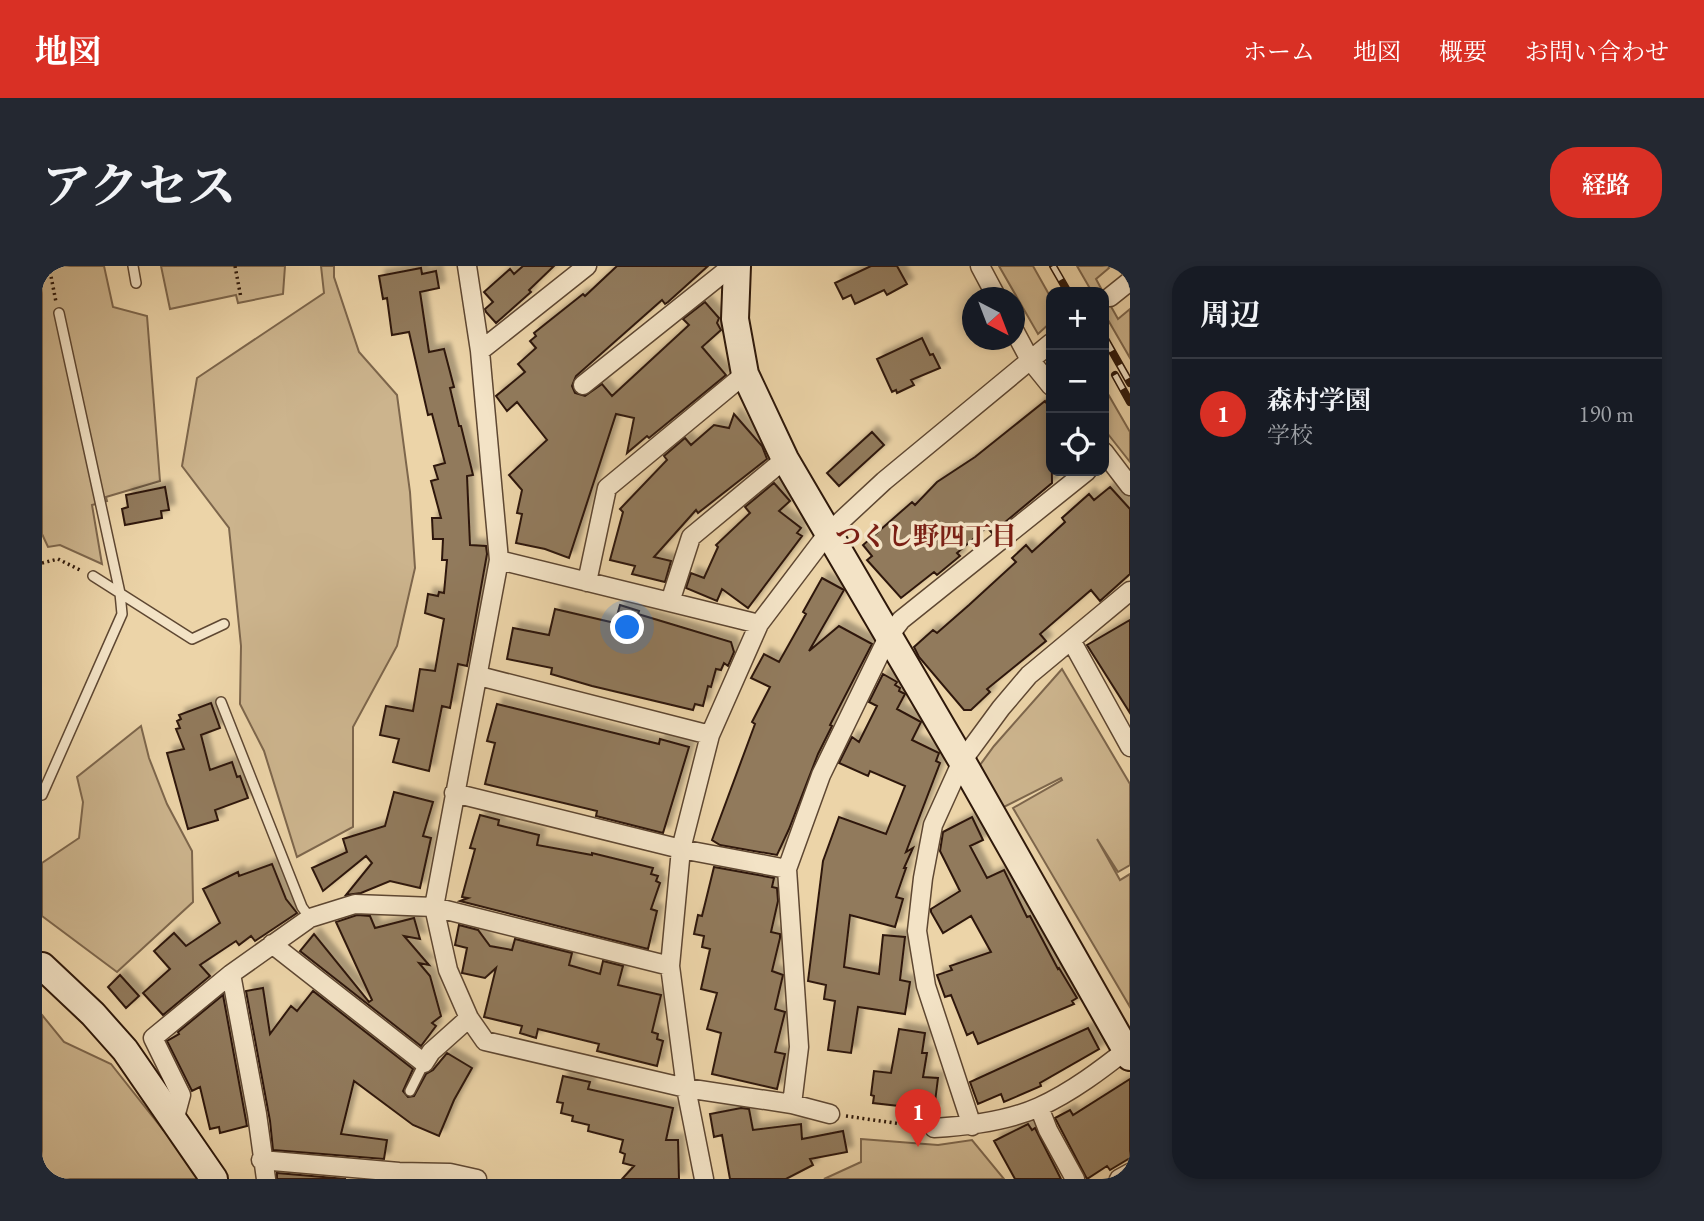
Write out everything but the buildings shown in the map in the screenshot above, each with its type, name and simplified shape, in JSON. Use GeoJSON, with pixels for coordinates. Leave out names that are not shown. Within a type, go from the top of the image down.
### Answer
{"type":"FeatureCollection","features":[{"type":"Feature","properties":{"kind":"street"},"geometry":{"type":"LineString","coordinates":[[467,266],[480,351],[499,560],[434,907],[448,970],[469,1018],[485,1041],[686,1088],[792,1104],[830,1114]]}},
{"type":"Feature","properties":{"kind":"street"},"geometry":{"type":"LineString","coordinates":[[480,351],[587,266]]}},
{"type":"Feature","properties":{"kind":"street"},"geometry":{"type":"LineString","coordinates":[[980,266],[991,287]]}},
{"type":"Feature","properties":{"kind":"street"},"geometry":{"type":"LineString","coordinates":[[1110,297],[1130,281],[1121,266]]}},
{"type":"Feature","properties":{"kind":"street"},"geometry":{"type":"LineString","coordinates":[[739,269],[735,319],[745,374],[785,459],[1129,1051],[1039,1107],[972,1126],[934,1128]]}},
{"type":"Feature","properties":{"kind":"street"},"geometry":{"type":"LineString","coordinates":[[583,385],[739,269]]}},
{"type":"Feature","properties":{"kind":"street"},"geometry":{"type":"LineString","coordinates":[[704,1179],[686,1088],[670,966],[681,849],[710,735],[760,624],[828,533],[884,481],[1046,347]]}},
{"type":"Feature","properties":{"kind":"street"},"geometry":{"type":"LineString","coordinates":[[1025,350],[1046,380]]}},
{"type":"Feature","properties":{"kind":"street"},"geometry":{"type":"LineString","coordinates":[[587,582],[607,488],[745,374]]}},
{"type":"Feature","properties":{"kind":"street"},"geometry":{"type":"LineString","coordinates":[[670,602],[691,537],[785,459]]}},
{"type":"Feature","properties":{"kind":"street"},"geometry":{"type":"LineString","coordinates":[[1109,460],[1130,486]]}},
{"type":"Feature","properties":{"kind":"street"},"geometry":{"type":"LineString","coordinates":[[792,1104],[799,1047],[787,869],[821,775],[888,637],[901,620],[1081,476]]}},
{"type":"Feature","properties":{"kind":"street"},"geometry":{"type":"LineString","coordinates":[[499,560],[760,624]]}},
{"type":"Feature","properties":{"kind":"street"},"geometry":{"type":"LineString","coordinates":[[972,1126],[926,986],[917,931],[933,825],[962,761],[1000,708],[1029,676],[1130,591]]}},
{"type":"Feature","properties":{"kind":"street"},"geometry":{"type":"LineString","coordinates":[[1072,640],[1130,747]]}},
{"type":"Feature","properties":{"kind":"street"},"geometry":{"type":"LineString","coordinates":[[479,676],[710,735]]}},
{"type":"Feature","properties":{"kind":"street"},"geometry":{"type":"LineString","coordinates":[[454,793],[681,849],[787,869]]}},
{"type":"Feature","properties":{"kind":"street"},"geometry":{"type":"LineString","coordinates":[[174,1121],[181,1095],[153,1038],[231,974],[310,918],[355,904],[434,907],[670,966]]}},
{"type":"Feature","properties":{"kind":"street"},"geometry":{"type":"LineString","coordinates":[[272,944],[424,1063],[431,1052],[469,1018]]}},
{"type":"Feature","properties":{"kind":"street"},"geometry":{"type":"LineString","coordinates":[[42,966],[88,1017],[125,1051],[214,1179]]}},
{"type":"Feature","properties":{"kind":"street"},"geometry":{"type":"LineString","coordinates":[[231,974],[257,1114],[265,1179]]}},
{"type":"Feature","properties":{"kind":"street"},"geometry":{"type":"LineString","coordinates":[[1039,1107],[1074,1179]]}},
{"type":"Feature","properties":{"kind":"street"},"geometry":{"type":"LineString","coordinates":[[261,1160],[399,1172],[450,1173],[477,1179]]}},
{"type":"Feature","properties":{"kind":"street"},"geometry":{"type":"LineString","coordinates":[[1119,1179],[1130,1173]]}},
{"type":"Feature","properties":{"kind":"lane"},"geometry":{"type":"LineString","coordinates":[[132,266],[136,283]]}},
{"type":"Feature","properties":{"kind":"lane"},"geometry":{"type":"LineString","coordinates":[[42,795],[122,614],[120,593],[59,313]]}},
{"type":"Feature","properties":{"kind":"lane"},"geometry":{"type":"LineString","coordinates":[[93,576],[192,639],[224,624]]}},
{"type":"Feature","properties":{"kind":"lane"},"geometry":{"type":"LineString","coordinates":[[221,702],[302,907],[310,918]]}},
{"type":"Feature","properties":{"kind":"lane"},"geometry":{"type":"LineString","coordinates":[[410,1091],[424,1063]]}},
{"type":"Feature","properties":{"kind":"path"},"geometry":{"type":"LineString","coordinates":[[49,266],[59,313]]}},
{"type":"Feature","properties":{"kind":"path"},"geometry":{"type":"LineString","coordinates":[[234,266],[241,298]]}},
{"type":"Feature","properties":{"kind":"path"},"geometry":{"type":"LineString","coordinates":[[42,563],[58,559],[93,576]]}},
{"type":"Feature","properties":{"kind":"path"},"geometry":{"type":"LineString","coordinates":[[830,1114],[934,1128]]}},
{"type":"Feature","properties":{"kind":"shaded area"},"geometry":{"type":"Polygon","coordinates":[[[42,266],[104,266],[113,307],[147,316],[160,481],[106,497],[107,501],[92,505],[102,564],[60,545],[48,547],[42,534],[42,266]]]}},
{"type":"Feature","properties":{"kind":"shaded area"},"geometry":{"type":"Polygon","coordinates":[[[161,266],[285,266],[283,294],[238,303],[236,295],[170,309],[161,266]]]}},
{"type":"Feature","properties":{"kind":"shaded area"},"geometry":{"type":"Polygon","coordinates":[[[321,266],[334,266],[334,277],[359,352],[397,395],[410,492],[415,568],[397,646],[353,727],[353,827],[297,857],[264,751],[240,704],[241,646],[229,528],[182,466],[197,378],[324,293],[321,266]]]}},
{"type":"Feature","properties":{"kind":"shaded area"},"geometry":{"type":"Polygon","coordinates":[[[999,266],[1033,266],[1046,289],[1046,327],[1038,334],[1025,311],[1025,287],[1011,287],[999,266]]]}},
{"type":"Feature","properties":{"kind":"shaded area"},"geometry":{"type":"Polygon","coordinates":[[[1077,266],[1108,266],[1096,279],[1100,287],[1089,287],[1077,266]]]}},
{"type":"Feature","properties":{"kind":"shaded area"},"geometry":{"type":"Polygon","coordinates":[[[1109,303],[1118,319],[1130,309],[1130,358],[1109,322],[1109,303]]]}},
{"type":"Feature","properties":{"kind":"shaded area"},"geometry":{"type":"Polygon","coordinates":[[[1109,396],[1130,432],[1130,462],[1109,435],[1109,396]]]}},
{"type":"Feature","properties":{"kind":"shaded area"},"geometry":{"type":"Polygon","coordinates":[[[1062,669],[1130,784],[1130,865],[1118,872],[1097,839],[1120,880],[1130,874],[1130,1007],[1013,808],[1062,780],[1061,778],[1002,808],[980,765],[1062,669]]]}},
{"type":"Feature","properties":{"kind":"shaded area"},"geometry":{"type":"Polygon","coordinates":[[[141,726],[149,758],[167,804],[192,851],[193,902],[117,972],[42,916],[42,863],[79,838],[83,802],[77,777],[141,726]]]}},
{"type":"Feature","properties":{"kind":"shaded area"},"geometry":{"type":"Polygon","coordinates":[[[42,1015],[64,1042],[111,1064],[202,1179],[42,1179],[42,1015]]]}},
{"type":"Feature","properties":{"kind":"shaded area"},"geometry":{"type":"Polygon","coordinates":[[[861,1139],[938,1145],[972,1140],[1004,1179],[824,1179],[861,1162],[861,1139]]]}},
{"type":"Feature","properties":{"kind":"railway"},"geometry":{"type":"LineString","coordinates":[[1053,266],[1065,287]]}},
{"type":"Feature","properties":{"kind":"railway"},"geometry":{"type":"LineString","coordinates":[[1109,346],[1130,383]]}},
{"type":"Feature","properties":{"kind":"railway"},"geometry":{"type":"LineString","coordinates":[[1115,375],[1130,402]]}},
{"type":"Feature","properties":{"kind":"place","name":"森村学園"},"geometry":{"type":"Point","coordinates":[918,1147]}},
{"type":"Feature","properties":{"kind":"district","name":"つくし野四丁目"},"geometry":{"type":"Point","coordinates":[926,536]}}]}
